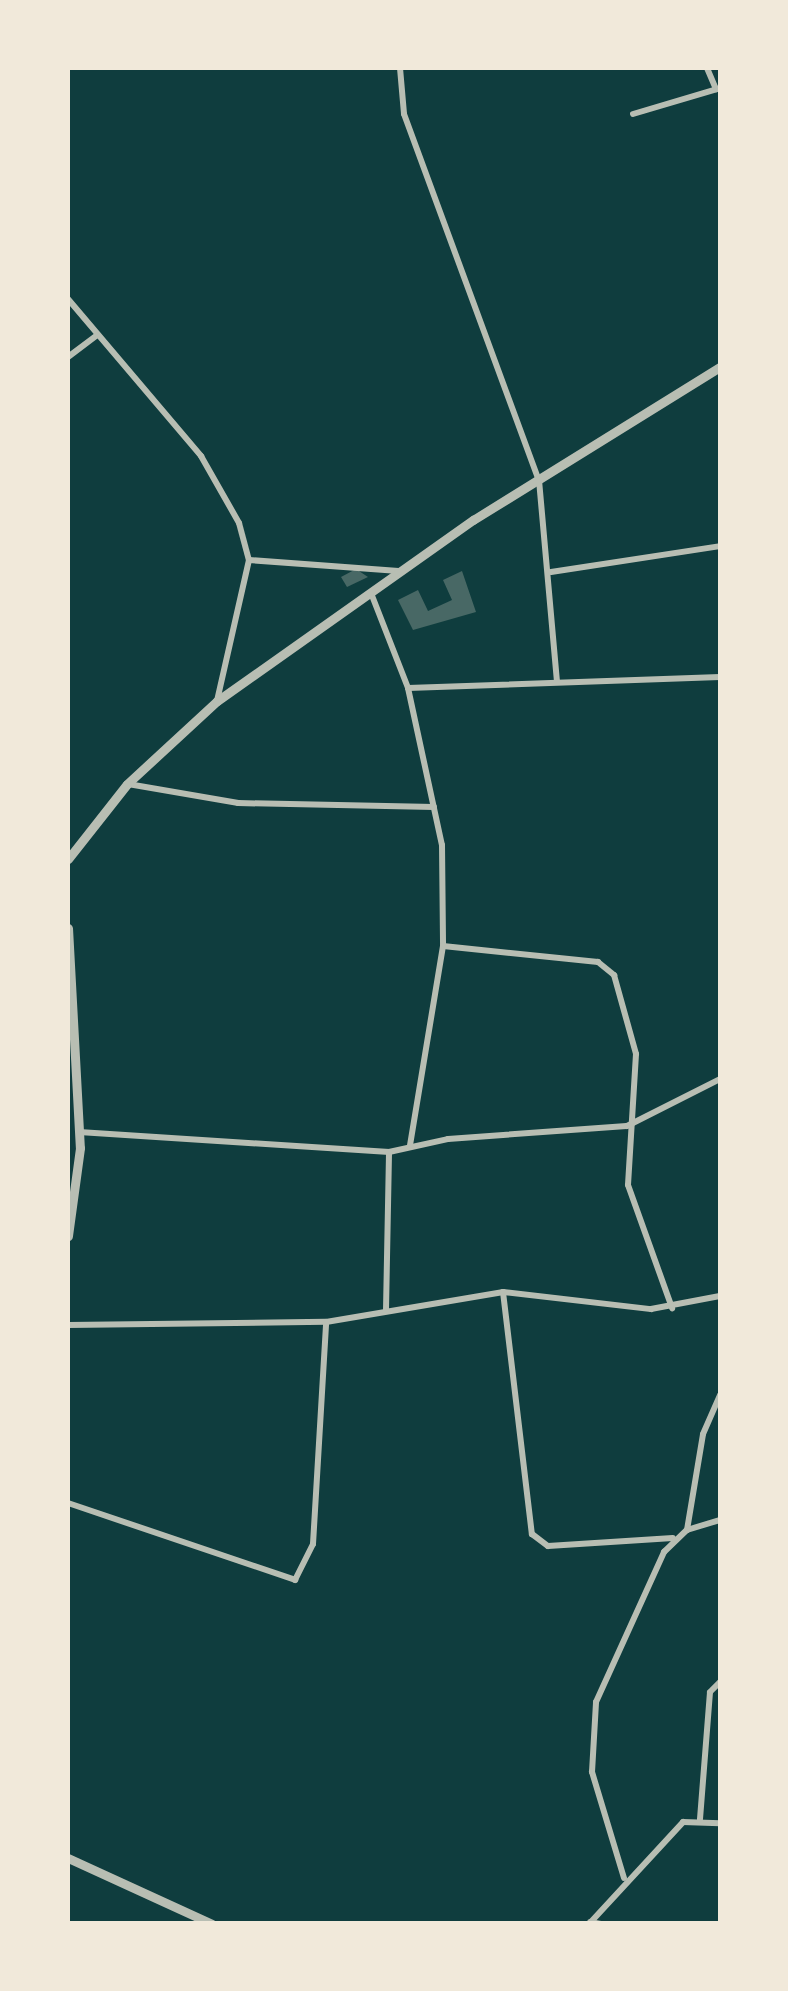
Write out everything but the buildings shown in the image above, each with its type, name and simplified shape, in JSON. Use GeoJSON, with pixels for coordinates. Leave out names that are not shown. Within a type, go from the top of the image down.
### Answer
{"type":"FeatureCollection","features":[{"type":"Feature","properties":{"kind":"street"},"geometry":{"type":"LineString","coordinates":[[400,68],[404,114],[539,480],[551,572],[557,681]]}},
{"type":"Feature","properties":{"kind":"street"},"geometry":{"type":"LineString","coordinates":[[633,114],[718,88],[706,68]]}},
{"type":"Feature","properties":{"kind":"street"},"geometry":{"type":"LineString","coordinates":[[68,299],[228,495],[249,560],[217,701]]}},
{"type":"Feature","properties":{"kind":"street"},"geometry":{"type":"LineString","coordinates":[[68,358],[97,335]]}},
{"type":"Feature","properties":{"kind":"street"},"geometry":{"type":"LineString","coordinates":[[68,860],[127,784],[217,701],[400,572],[720,367]]}},
{"type":"Feature","properties":{"kind":"street"},"geometry":{"type":"LineString","coordinates":[[551,572],[720,546]]}},
{"type":"Feature","properties":{"kind":"street"},"geometry":{"type":"LineString","coordinates":[[249,560],[400,572]]}},
{"type":"Feature","properties":{"kind":"street"},"geometry":{"type":"LineString","coordinates":[[371,592],[408,688],[434,807],[442,946],[410,1146]]}},
{"type":"Feature","properties":{"kind":"street"},"geometry":{"type":"LineString","coordinates":[[408,688],[720,676]]}},
{"type":"Feature","properties":{"kind":"street"},"geometry":{"type":"LineString","coordinates":[[127,784],[238,804],[434,807]]}},
{"type":"Feature","properties":{"kind":"street"},"geometry":{"type":"LineString","coordinates":[[68,928],[70,1039],[78,1132],[68,1236]]}},
{"type":"Feature","properties":{"kind":"street"},"geometry":{"type":"LineString","coordinates":[[442,946],[607,966],[636,1054],[627,1126],[636,1220],[672,1308]]}},
{"type":"Feature","properties":{"kind":"street"},"geometry":{"type":"LineString","coordinates":[[78,1132],[389,1152],[410,1146],[627,1126],[720,1079]]}},
{"type":"Feature","properties":{"kind":"street"},"geometry":{"type":"LineString","coordinates":[[386,1310],[389,1152]]}},
{"type":"Feature","properties":{"kind":"street"},"geometry":{"type":"LineString","coordinates":[[503,1292],[532,1534],[548,1546],[674,1538],[720,1520]]}},
{"type":"Feature","properties":{"kind":"street"},"geometry":{"type":"LineString","coordinates":[[68,1324],[326,1322],[503,1292],[672,1308],[720,1296]]}},
{"type":"Feature","properties":{"kind":"street"},"geometry":{"type":"LineString","coordinates":[[68,1503],[295,1580],[312,1544],[326,1322]]}},
{"type":"Feature","properties":{"kind":"street"},"geometry":{"type":"LineString","coordinates":[[687,1530],[703,1434],[720,1396]]}},
{"type":"Feature","properties":{"kind":"street"},"geometry":{"type":"LineString","coordinates":[[624,1878],[590,1737],[622,1641],[674,1538]]}},
{"type":"Feature","properties":{"kind":"street"},"geometry":{"type":"LineString","coordinates":[[700,1819],[710,1692],[720,1682]]}},
{"type":"Feature","properties":{"kind":"street"},"geometry":{"type":"LineString","coordinates":[[601,1924],[590,1922],[624,1878],[670,1832],[700,1819],[720,1824]]}},
{"type":"Feature","properties":{"kind":"street"},"geometry":{"type":"LineString","coordinates":[[68,1858],[212,1924]]}}]}
